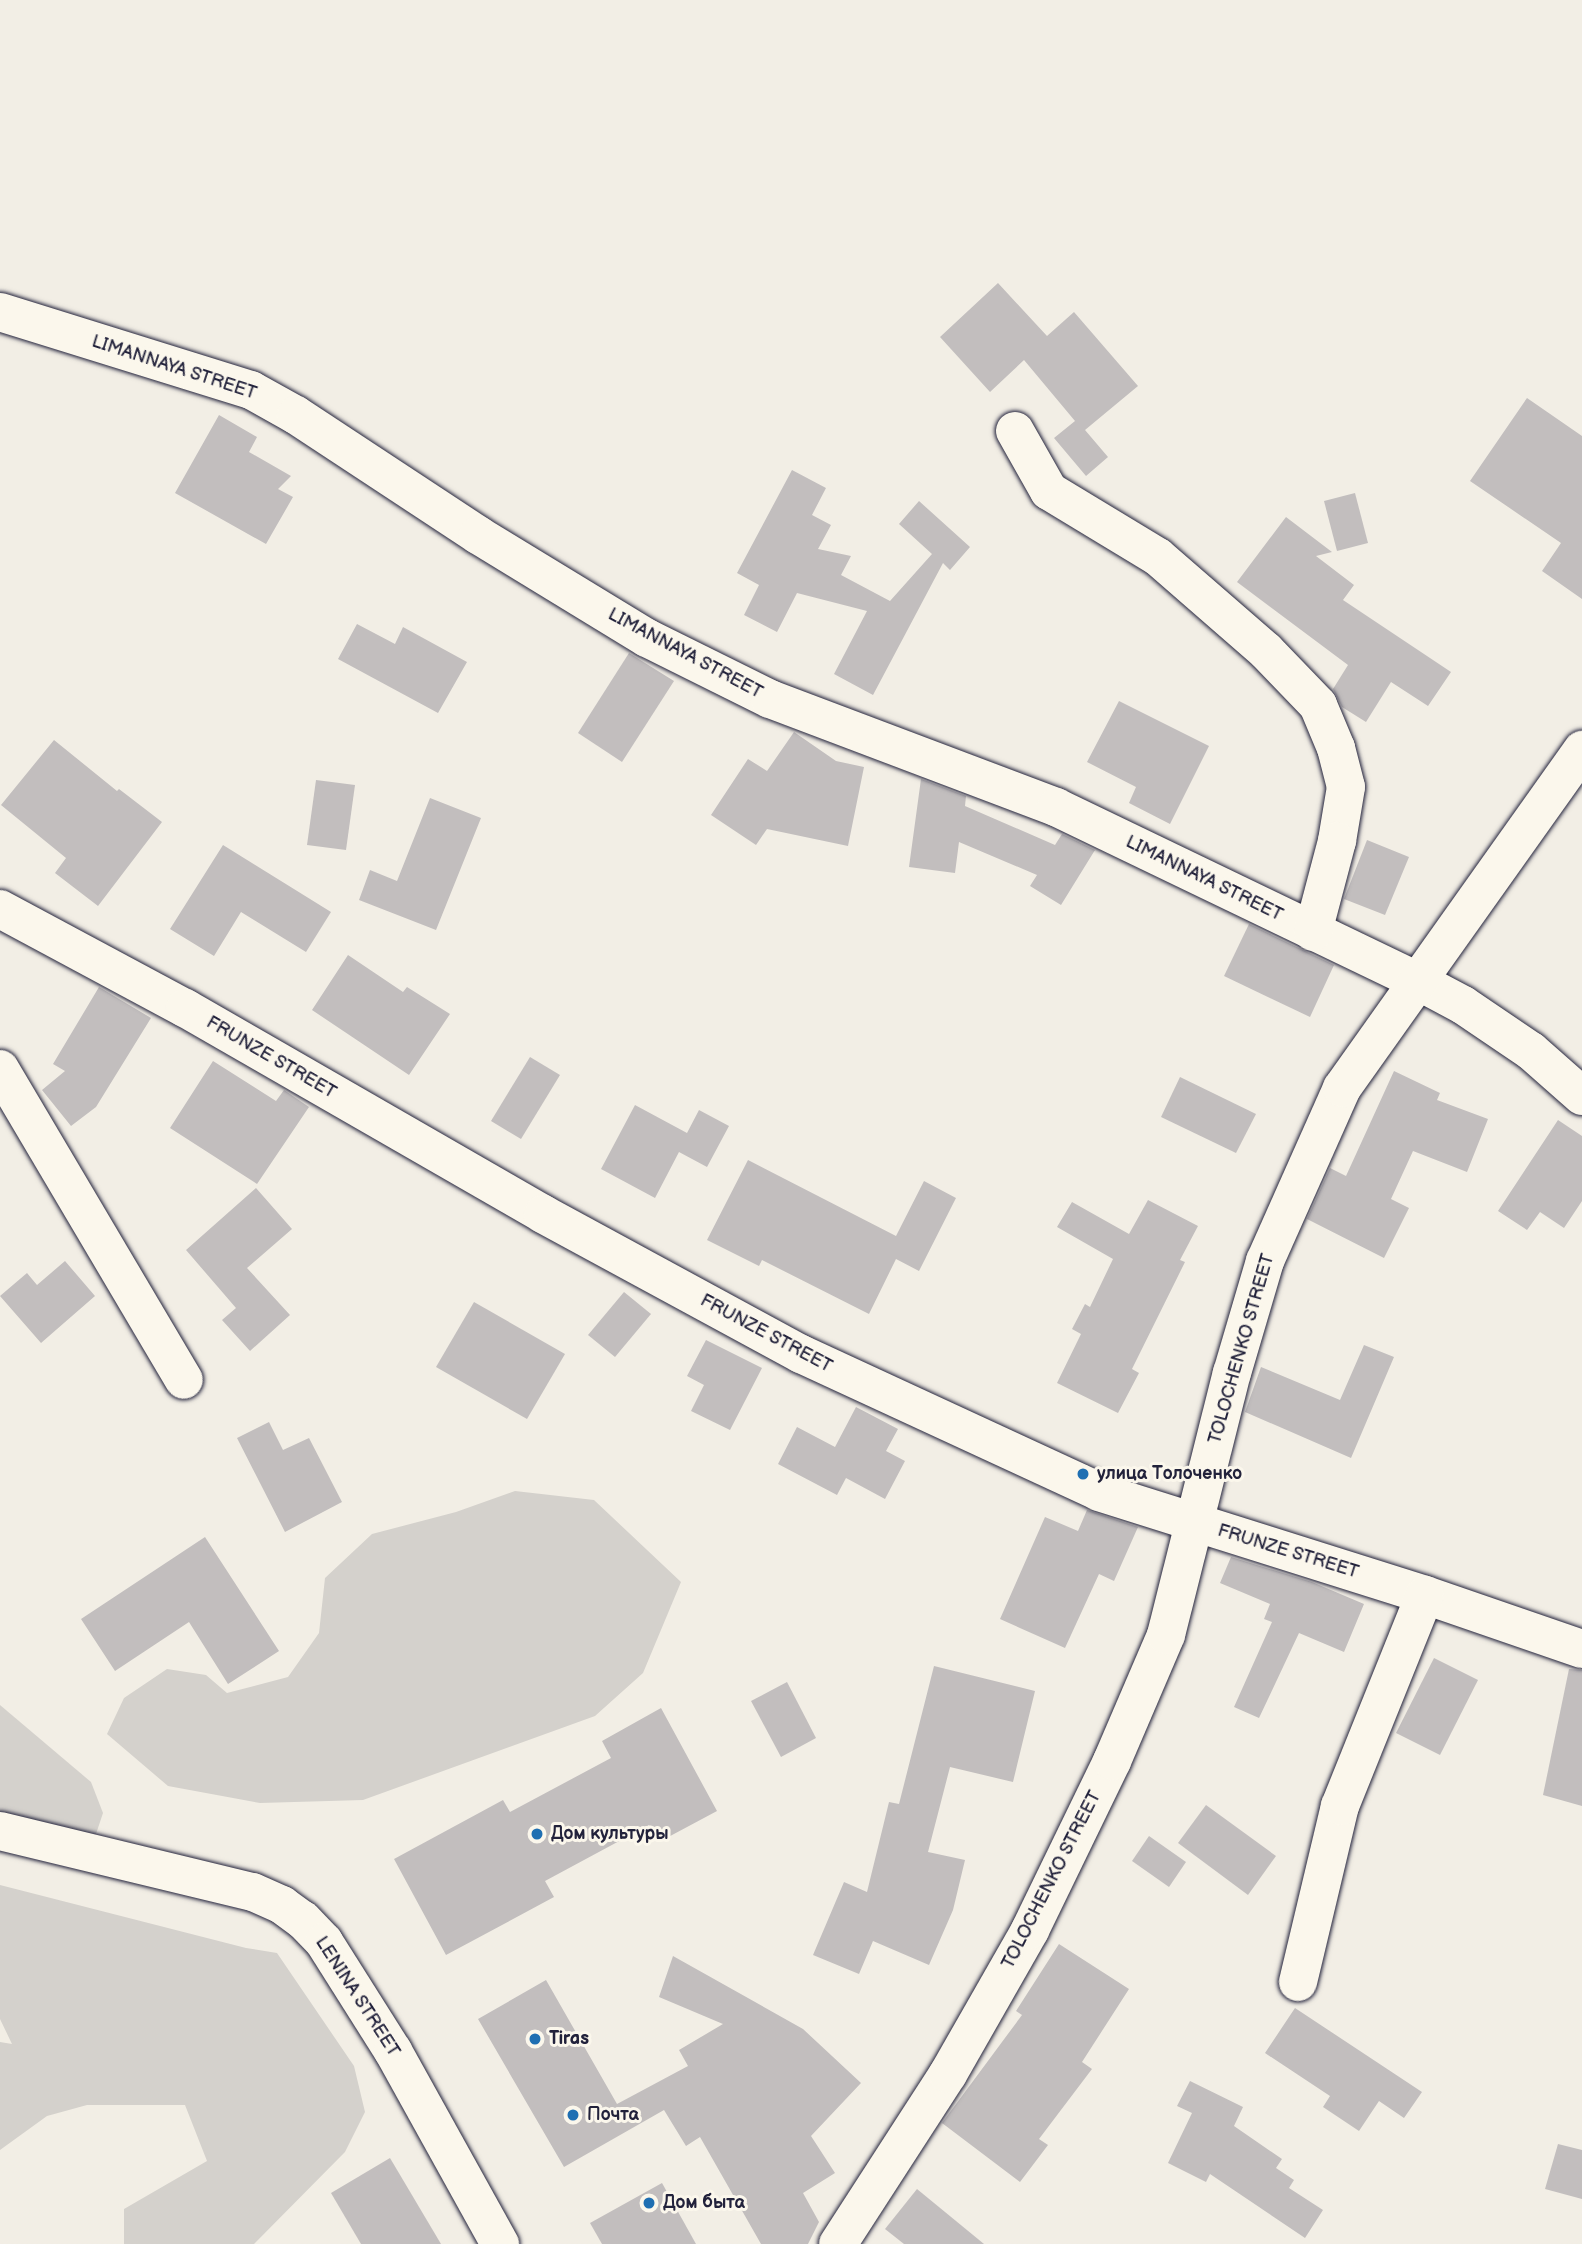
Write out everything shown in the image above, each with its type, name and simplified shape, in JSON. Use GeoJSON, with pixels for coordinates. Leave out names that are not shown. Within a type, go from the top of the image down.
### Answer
{"type":"FeatureCollection","features":[{"type":"Feature","properties":{"kind":"street","name":"LIMANNAYA STREET"},"geometry":{"type":"LineString","coordinates":[[0,312],[251,390],[296,415],[478,535],[647,638],[770,699],[1056,807],[1416,980],[1463,1005],[1531,1051],[1582,1096]]}},
{"type":"Feature","properties":{"kind":"street"},"geometry":{"type":"LineString","coordinates":[[1015,431],[1049,491],[1157,557],[1266,651],[1318,705],[1336,748],[1346,787],[1337,841],[1313,932]]}},
{"type":"Feature","properties":{"kind":"street","name":"TOLOCHENKO STREET"},"geometry":{"type":"LineString","coordinates":[[838,2244],[948,2074],[1030,1930],[1112,1761],[1166,1635],[1265,1261],[1342,1087],[1582,750]]}},
{"type":"Feature","properties":{"kind":"street","name":"FRUNZE STREET"},"geometry":{"type":"LineString","coordinates":[[0,909],[185,1008],[543,1214],[801,1354],[1099,1492],[1425,1595],[1582,1649]]}},
{"type":"Feature","properties":{"kind":"street"},"geometry":{"type":"LineString","coordinates":[[0,1069],[184,1380]]}},
{"type":"Feature","properties":{"kind":"street"},"geometry":{"type":"LineString","coordinates":[[1298,1982],[1340,1805],[1425,1595]]}},
{"type":"Feature","properties":{"kind":"street","name":"LENINA STREET"},"geometry":{"type":"LineString","coordinates":[[0,1831],[253,1892],[282,1905],[303,1920],[324,1941],[393,2051],[500,2244]]}},
{"type":"Feature","properties":{"kind":"shaded area"},"geometry":{"type":"Polygon","coordinates":[[[515,1491],[594,1500],[681,1582],[643,1673],[595,1716],[363,1800],[260,1803],[168,1786],[107,1734],[124,1698],[167,1669],[206,1675],[227,1693],[288,1677],[319,1633],[325,1578],[372,1534],[456,1512],[515,1491]]]}},
{"type":"Feature","properties":{"kind":"shaded area"},"geometry":{"type":"Polygon","coordinates":[[[0,1705],[91,1782],[103,1813],[95,1837],[0,1814],[0,1705]]]}},
{"type":"Feature","properties":{"kind":"shaded area"},"geometry":{"type":"Polygon","coordinates":[[[0,1885],[246,1948],[277,1953],[354,2066],[365,2112],[345,2152],[254,2244],[124,2244],[124,2209],[207,2161],[185,2105],[87,2105],[47,2116],[0,2150],[0,2042],[12,2044],[0,2019],[0,1885]]]}},
{"type":"Feature","properties":{"kind":"building"},"geometry":{"type":"Polygon","coordinates":[[[998,283],[1047,336],[1074,312],[1138,386],[1085,430],[1108,457],[1086,476],[1054,438],[1075,421],[1024,360],[990,392],[940,337],[998,283]]]}},
{"type":"Feature","properties":{"kind":"building"},"geometry":{"type":"Polygon","coordinates":[[[1527,398],[1582,436],[1582,599],[1542,571],[1561,543],[1470,481],[1527,398]]]}},
{"type":"Feature","properties":{"kind":"building"},"geometry":{"type":"Polygon","coordinates":[[[219,415],[257,437],[249,452],[291,476],[278,489],[293,497],[266,544],[175,493],[219,415]]]}},
{"type":"Feature","properties":{"kind":"building"},"geometry":{"type":"Polygon","coordinates":[[[792,470],[826,488],[812,515],[831,525],[818,549],[851,556],[841,575],[890,601],[932,554],[899,524],[919,501],[970,547],[950,570],[943,563],[873,695],[834,674],[867,611],[797,593],[777,632],[744,615],[759,585],[737,573],[792,470]]]}},
{"type":"Feature","properties":{"kind":"building"},"geometry":{"type":"Polygon","coordinates":[[[1355,493],[1368,543],[1337,551],[1324,501],[1355,493]]]}},
{"type":"Feature","properties":{"kind":"building"},"geometry":{"type":"Polygon","coordinates":[[[1286,517],[1332,552],[1316,556],[1354,585],[1343,600],[1451,672],[1428,706],[1391,682],[1366,722],[1342,707],[1333,689],[1348,665],[1237,582],[1286,517]]]}},
{"type":"Feature","properties":{"kind":"building"},"geometry":{"type":"Polygon","coordinates":[[[357,624],[395,644],[403,627],[467,662],[438,713],[338,659],[357,624]]]}},
{"type":"Feature","properties":{"kind":"building"},"geometry":{"type":"Polygon","coordinates":[[[629,653],[674,681],[622,762],[578,733],[629,653]]]}},
{"type":"Feature","properties":{"kind":"building"},"geometry":{"type":"Polygon","coordinates":[[[1119,701],[1209,746],[1170,824],[1129,803],[1136,787],[1087,762],[1119,701]]]}},
{"type":"Feature","properties":{"kind":"building"},"geometry":{"type":"Polygon","coordinates":[[[794,732],[836,761],[864,767],[848,846],[767,829],[756,845],[711,815],[748,759],[767,771],[794,732]]]}},
{"type":"Feature","properties":{"kind":"building"},"geometry":{"type":"Polygon","coordinates":[[[54,740],[117,791],[119,789],[162,822],[98,906],[55,873],[66,858],[1,805],[54,740]]]}},
{"type":"Feature","properties":{"kind":"building"},"geometry":{"type":"Polygon","coordinates":[[[921,779],[966,796],[965,806],[1055,845],[1062,834],[1095,850],[1061,905],[1030,886],[1037,875],[959,842],[955,873],[909,867],[921,779]]]}},
{"type":"Feature","properties":{"kind":"building"},"geometry":{"type":"Polygon","coordinates":[[[316,780],[355,785],[346,850],[307,845],[316,780]]]}},
{"type":"Feature","properties":{"kind":"building"},"geometry":{"type":"Polygon","coordinates":[[[430,798],[481,818],[436,930],[359,900],[370,870],[397,881],[430,798]]]}},
{"type":"Feature","properties":{"kind":"building"},"geometry":{"type":"Polygon","coordinates":[[[1367,840],[1409,857],[1385,915],[1344,899],[1367,840]]]}},
{"type":"Feature","properties":{"kind":"building"},"geometry":{"type":"Polygon","coordinates":[[[223,845],[331,912],[306,952],[241,912],[214,956],[170,929],[223,845]]]}},
{"type":"Feature","properties":{"kind":"building"},"geometry":{"type":"Polygon","coordinates":[[[1249,924],[1334,965],[1310,1017],[1224,976],[1249,924]]]}},
{"type":"Feature","properties":{"kind":"building"},"geometry":{"type":"Polygon","coordinates":[[[348,955],[403,992],[407,987],[450,1014],[409,1075],[312,1010],[348,955]]]}},
{"type":"Feature","properties":{"kind":"building"},"geometry":{"type":"Polygon","coordinates":[[[99,987],[151,1018],[96,1107],[71,1126],[42,1090],[65,1071],[53,1064],[99,987]]]}},
{"type":"Feature","properties":{"kind":"building"},"geometry":{"type":"Polygon","coordinates":[[[530,1057],[560,1075],[521,1139],[491,1121],[530,1057]]]}},
{"type":"Feature","properties":{"kind":"building"},"geometry":{"type":"Polygon","coordinates":[[[213,1061],[276,1101],[284,1090],[309,1107],[257,1184],[170,1128],[213,1061]]]}},
{"type":"Feature","properties":{"kind":"building"},"geometry":{"type":"Polygon","coordinates":[[[1394,1071],[1440,1093],[1437,1100],[1488,1119],[1467,1172],[1413,1151],[1391,1199],[1409,1208],[1384,1258],[1307,1219],[1330,1168],[1346,1176],[1394,1071]]]}},
{"type":"Feature","properties":{"kind":"building"},"geometry":{"type":"Polygon","coordinates":[[[1180,1077],[1256,1114],[1236,1153],[1161,1117],[1180,1077]]]}},
{"type":"Feature","properties":{"kind":"building"},"geometry":{"type":"Polygon","coordinates":[[[635,1105],[687,1133],[699,1110],[729,1126],[707,1167],[679,1152],[655,1198],[601,1169],[635,1105]]]}},
{"type":"Feature","properties":{"kind":"building"},"geometry":{"type":"Polygon","coordinates":[[[1558,1120],[1582,1136],[1582,1201],[1564,1228],[1540,1212],[1527,1230],[1498,1211],[1558,1120]]]}},
{"type":"Feature","properties":{"kind":"building"},"geometry":{"type":"Polygon","coordinates":[[[748,1160],[896,1236],[924,1181],[956,1198],[919,1271],[896,1259],[869,1314],[762,1260],[759,1266],[707,1240],[748,1160]]]}},
{"type":"Feature","properties":{"kind":"building"},"geometry":{"type":"Polygon","coordinates":[[[256,1188],[292,1229],[247,1268],[290,1315],[250,1351],[222,1320],[236,1308],[186,1250],[256,1188]]]}},
{"type":"Feature","properties":{"kind":"building"},"geometry":{"type":"Polygon","coordinates":[[[1148,1200],[1198,1226],[1180,1260],[1185,1262],[1132,1369],[1139,1373],[1118,1413],[1057,1383],[1081,1334],[1072,1329],[1085,1304],[1090,1307],[1113,1259],[1057,1227],[1072,1202],[1129,1234],[1148,1200]]]}},
{"type":"Feature","properties":{"kind":"building"},"geometry":{"type":"Polygon","coordinates":[[[65,1261],[95,1296],[41,1343],[0,1296],[27,1273],[37,1285],[65,1261]]]}},
{"type":"Feature","properties":{"kind":"building"},"geometry":{"type":"Polygon","coordinates":[[[624,1292],[651,1314],[615,1357],[588,1335],[624,1292]]]}},
{"type":"Feature","properties":{"kind":"building"},"geometry":{"type":"Polygon","coordinates":[[[474,1302],[565,1354],[527,1419],[436,1367],[474,1302]]]}},
{"type":"Feature","properties":{"kind":"building"},"geometry":{"type":"Polygon","coordinates":[[[706,1340],[762,1368],[730,1430],[691,1411],[704,1385],[687,1376],[706,1340]]]}},
{"type":"Feature","properties":{"kind":"building"},"geometry":{"type":"Polygon","coordinates":[[[1364,1345],[1394,1357],[1351,1458],[1245,1412],[1261,1367],[1340,1400],[1364,1345]]]}},
{"type":"Feature","properties":{"kind":"building"},"geometry":{"type":"Polygon","coordinates":[[[856,1407],[898,1429],[886,1451],[905,1461],[885,1499],[846,1478],[837,1495],[778,1464],[797,1427],[835,1447],[856,1407]]]}},
{"type":"Feature","properties":{"kind":"building"},"geometry":{"type":"Polygon","coordinates":[[[269,1422],[283,1450],[309,1438],[342,1502],[285,1532],[237,1438],[269,1422]]]}},
{"type":"Feature","properties":{"kind":"building"},"geometry":{"type":"Polygon","coordinates":[[[1087,1510],[1138,1527],[1114,1581],[1099,1574],[1065,1648],[1000,1619],[1045,1517],[1078,1531],[1087,1510]]]}},
{"type":"Feature","properties":{"kind":"building"},"geometry":{"type":"Polygon","coordinates":[[[205,1537],[279,1651],[228,1684],[189,1622],[115,1671],[81,1619],[205,1537]]]}},
{"type":"Feature","properties":{"kind":"building"},"geometry":{"type":"Polygon","coordinates":[[[1231,1557],[1312,1582],[1364,1604],[1344,1652],[1299,1633],[1259,1718],[1234,1707],[1272,1622],[1264,1619],[1270,1604],[1220,1583],[1231,1557]]]}},
{"type":"Feature","properties":{"kind":"building"},"geometry":{"type":"Polygon","coordinates":[[[1434,1658],[1478,1680],[1440,1755],[1396,1733],[1434,1658]]]}},
{"type":"Feature","properties":{"kind":"building"},"geometry":{"type":"Polygon","coordinates":[[[934,1666],[1035,1691],[1013,1782],[950,1767],[928,1852],[965,1860],[953,1910],[929,1965],[873,1941],[859,1974],[813,1955],[844,1882],[867,1892],[889,1802],[899,1804],[934,1666]]]}},
{"type":"Feature","properties":{"kind":"building"},"geometry":{"type":"Polygon","coordinates":[[[1569,1669],[1582,1670],[1582,1806],[1543,1795],[1569,1669]]]}},
{"type":"Feature","properties":{"kind":"building"},"geometry":{"type":"Polygon","coordinates":[[[787,1682],[816,1738],[781,1757],[751,1701],[787,1682]]]}},
{"type":"Feature","properties":{"kind":"building","name":"Дом культуры"},"geometry":{"type":"Polygon","coordinates":[[[661,1708],[717,1811],[659,1842],[649,1825],[545,1881],[554,1897],[446,1955],[394,1859],[503,1800],[510,1812],[611,1758],[602,1741],[661,1708]]]}},
{"type":"Feature","properties":{"kind":"building"},"geometry":{"type":"Polygon","coordinates":[[[1206,1805],[1276,1856],[1248,1895],[1178,1843],[1206,1805]]]}},
{"type":"Feature","properties":{"kind":"building"},"geometry":{"type":"Polygon","coordinates":[[[1149,1836],[1186,1862],[1169,1887],[1132,1861],[1149,1836]]]}},
{"type":"Feature","properties":{"kind":"building"},"geometry":{"type":"Polygon","coordinates":[[[1059,1944],[1129,1989],[1082,2062],[1092,2069],[1039,2139],[1048,2145],[1020,2182],[942,2123],[1022,2015],[1016,2011],[1059,1944]]]}},
{"type":"Feature","properties":{"kind":"building"},"geometry":{"type":"Polygon","coordinates":[[[673,1956],[803,2029],[861,2083],[811,2136],[835,2173],[803,2193],[819,2222],[808,2244],[761,2244],[700,2137],[686,2146],[664,2110],[564,2167],[478,2019],[546,1980],[617,2104],[688,2066],[679,2050],[723,2024],[659,1997],[673,1956]]]}},
{"type":"Feature","properties":{"kind":"building"},"geometry":{"type":"Polygon","coordinates":[[[1295,2008],[1422,2092],[1404,2118],[1379,2101],[1359,2131],[1323,2107],[1330,2096],[1265,2053],[1295,2008]]]}},
{"type":"Feature","properties":{"kind":"building"},"geometry":{"type":"Polygon","coordinates":[[[1190,2081],[1243,2107],[1234,2126],[1282,2159],[1276,2168],[1294,2180],[1289,2188],[1323,2210],[1305,2238],[1210,2174],[1206,2182],[1168,2163],[1192,2113],[1177,2106],[1190,2081]]]}},
{"type":"Feature","properties":{"kind":"building"},"geometry":{"type":"Polygon","coordinates":[[[1558,2144],[1582,2150],[1582,2199],[1545,2189],[1558,2144]]]}},
{"type":"Feature","properties":{"kind":"building"},"geometry":{"type":"Polygon","coordinates":[[[390,2158],[441,2244],[361,2244],[331,2193],[390,2158]]]}},
{"type":"Feature","properties":{"kind":"building","name":"Дом быта"},"geometry":{"type":"Polygon","coordinates":[[[662,2183],[696,2244],[602,2244],[590,2223],[662,2183]]]}},
{"type":"Feature","properties":{"kind":"building"},"geometry":{"type":"Polygon","coordinates":[[[917,2189],[984,2244],[904,2244],[885,2229],[917,2189]]]}},
{"type":"Feature","properties":{"kind":"place","name":"улица Толоченко"},"geometry":{"type":"Point","coordinates":[1083,1474]}},
{"type":"Feature","properties":{"kind":"place","name":"Дом культуры"},"geometry":{"type":"Point","coordinates":[537,1834]}},
{"type":"Feature","properties":{"kind":"place","name":"Tiras"},"geometry":{"type":"Point","coordinates":[535,2039]}},
{"type":"Feature","properties":{"kind":"place","name":"Почта"},"geometry":{"type":"Point","coordinates":[573,2115]}},
{"type":"Feature","properties":{"kind":"place","name":"Дом быта"},"geometry":{"type":"Point","coordinates":[649,2203]}}]}
